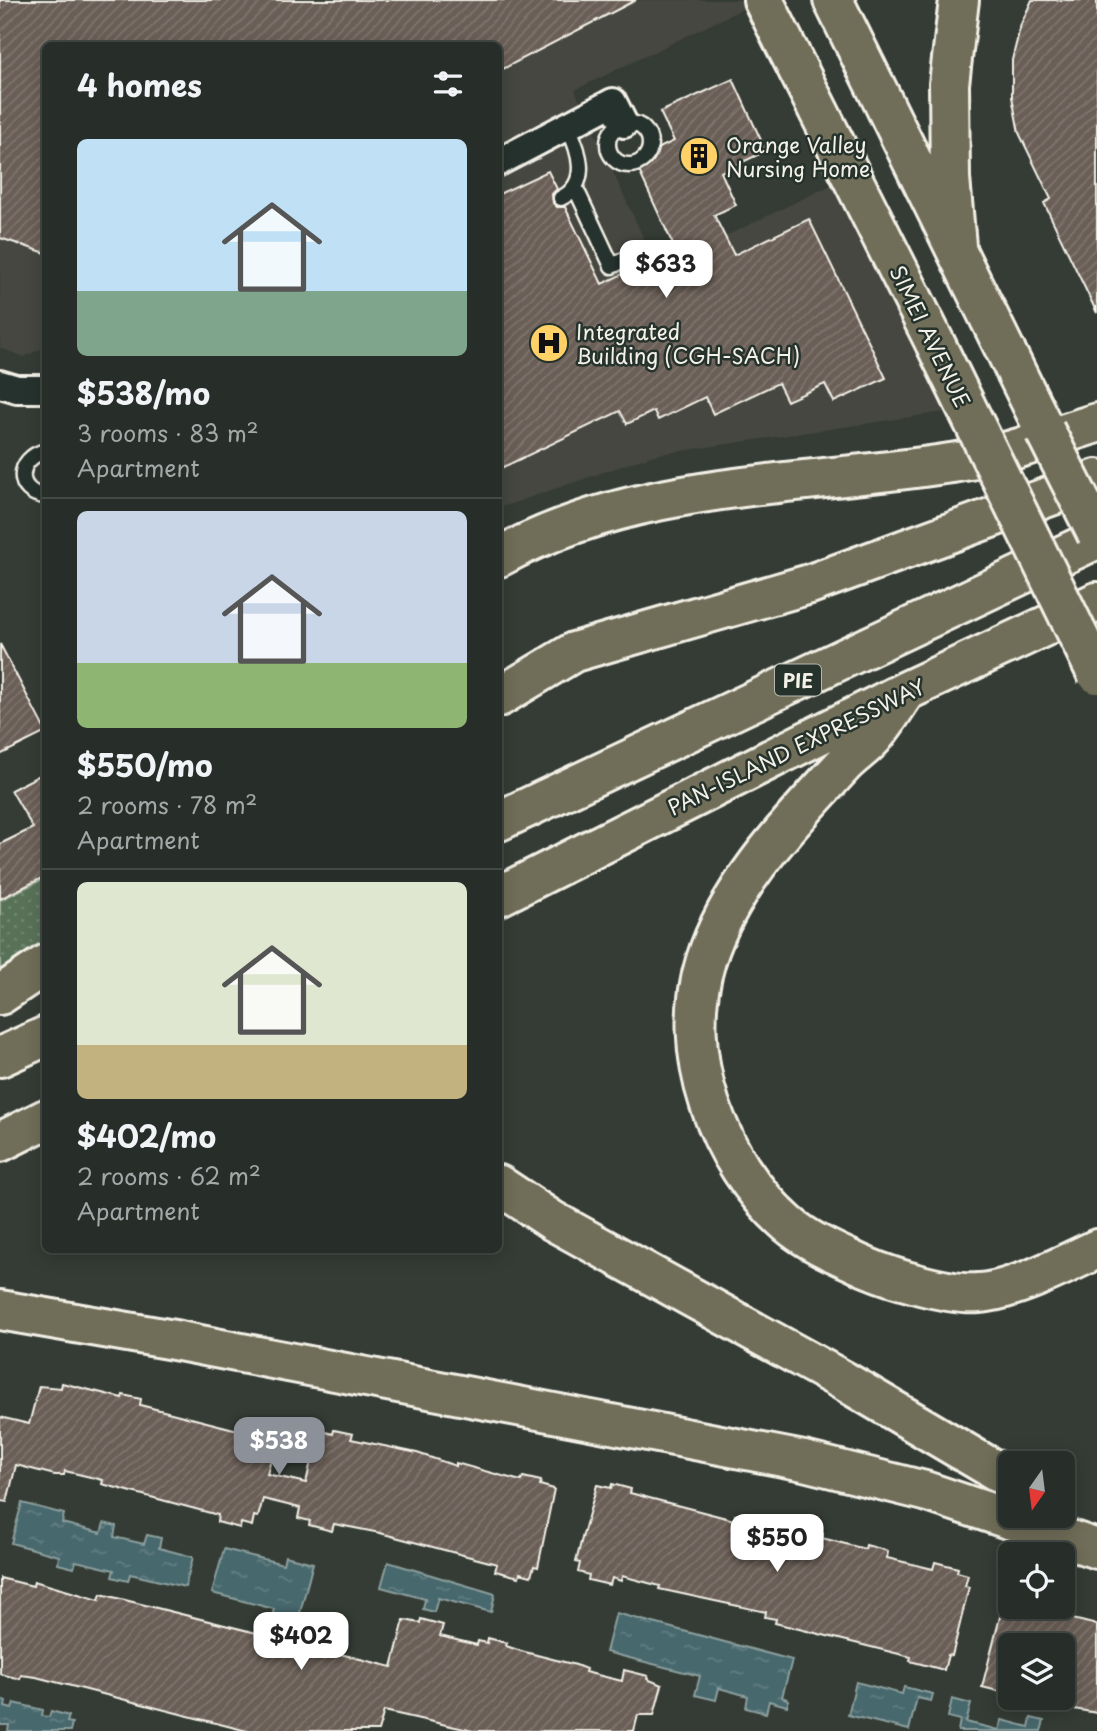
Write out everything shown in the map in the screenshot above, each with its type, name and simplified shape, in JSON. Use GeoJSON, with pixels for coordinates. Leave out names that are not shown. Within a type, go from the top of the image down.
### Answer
{"type":"FeatureCollection","features":[{"type":"Feature","properties":{"kind":"main road","name":"SIMEI AVENUE"},"geometry":{"type":"LineString","coordinates":[[763,0],[1097,674]]}},
{"type":"Feature","properties":{"kind":"main road"},"geometry":{"type":"LineString","coordinates":[[833,0],[1097,534]]}},
{"type":"Feature","properties":{"kind":"main road"},"geometry":{"type":"LineString","coordinates":[[956,246],[950,178],[949,85],[959,0]]}},
{"type":"Feature","properties":{"kind":"main road"},"geometry":{"type":"LineString","coordinates":[[502,554],[542,533],[656,500],[788,480],[966,461],[1097,424]]}},
{"type":"Feature","properties":{"kind":"main road"},"geometry":{"type":"LineString","coordinates":[[502,694],[573,652],[810,584],[1097,479]]}},
{"type":"Feature","properties":{"kind":"main road","name":"PIE"},"geometry":{"type":"LineString","coordinates":[[502,820],[1097,539]]}},
{"type":"Feature","properties":{"kind":"main road","name":"PAN-ISLAND EXPRESSWAY"},"geometry":{"type":"LineString","coordinates":[[502,894],[906,691],[1097,602]]}},
{"type":"Feature","properties":{"kind":"main road"},"geometry":{"type":"LineString","coordinates":[[906,691],[875,737],[851,757],[786,828],[722,920],[699,986],[696,1024],[702,1069],[712,1111],[755,1192],[790,1226],[825,1248],[897,1281],[978,1294],[1045,1274],[1097,1249]]}},
{"type":"Feature","properties":{"kind":"main road"},"geometry":{"type":"LineString","coordinates":[[0,995],[42,967]]}},
{"type":"Feature","properties":{"kind":"main road"},"geometry":{"type":"LineString","coordinates":[[0,1057],[42,1038]]}},
{"type":"Feature","properties":{"kind":"main road"},"geometry":{"type":"LineString","coordinates":[[0,1142],[42,1121]]}},
{"type":"Feature","properties":{"kind":"main road"},"geometry":{"type":"LineString","coordinates":[[502,1187],[552,1221],[844,1381],[998,1472]]}},
{"type":"Feature","properties":{"kind":"main road"},"geometry":{"type":"LineString","coordinates":[[0,1310],[200,1345],[804,1461],[925,1491],[1097,1549]]}},
{"type":"Feature","properties":{"kind":"main road"},"geometry":{"type":"LineString","coordinates":[[1075,1517],[1097,1530]]}},
{"type":"Feature","properties":{"kind":"street"},"geometry":{"type":"LineString","coordinates":[[502,160],[613,102],[624,124]]}},
{"type":"Feature","properties":{"kind":"street"},"geometry":{"type":"LineString","coordinates":[[0,384],[17,389],[42,389]]}},
{"type":"Feature","properties":{"kind":"lane"},"geometry":{"type":"LineString","coordinates":[[561,198],[575,187],[580,171],[579,150],[568,127]]}},
{"type":"Feature","properties":{"kind":"lane"},"geometry":{"type":"LineString","coordinates":[[575,187],[612,266],[640,252]]}},
{"type":"Feature","properties":{"kind":"lane"},"geometry":{"type":"LineString","coordinates":[[42,453],[34,454],[25,463],[22,475],[27,488],[37,496],[42,496]]}},
{"type":"Feature","properties":{"kind":"shaded area"},"geometry":{"type":"Polygon","coordinates":[[[0,0],[751,0],[753,4],[575,90],[658,269],[839,181],[952,411],[654,455],[502,507],[502,42],[42,42],[42,348],[24,357],[0,348],[0,0]]]}},
{"type":"Feature","properties":{"kind":"green space"},"geometry":{"type":"Polygon","coordinates":[[[42,879],[42,953],[0,992],[0,900],[42,879]]]}},
{"type":"Feature","properties":{"kind":"water"},"geometry":{"type":"Polygon","coordinates":[[[22,1503],[64,1514],[62,1523],[101,1533],[104,1523],[116,1526],[114,1537],[144,1544],[147,1535],[161,1538],[159,1548],[193,1557],[185,1587],[130,1574],[128,1581],[112,1577],[114,1570],[76,1561],[74,1568],[58,1564],[59,1556],[11,1543],[22,1503]]]}},
{"type":"Feature","properties":{"kind":"water"},"geometry":{"type":"Polygon","coordinates":[[[224,1549],[283,1564],[285,1556],[313,1563],[297,1624],[272,1617],[274,1609],[212,1593],[224,1549]]]}},
{"type":"Feature","properties":{"kind":"water"},"geometry":{"type":"Polygon","coordinates":[[[388,1562],[495,1594],[491,1612],[438,1598],[434,1612],[423,1609],[425,1599],[381,1587],[388,1562]]]}},
{"type":"Feature","properties":{"kind":"water"},"geometry":{"type":"Polygon","coordinates":[[[616,1613],[792,1660],[782,1697],[789,1700],[787,1706],[769,1701],[766,1713],[746,1708],[748,1696],[719,1688],[716,1700],[695,1695],[700,1676],[606,1652],[616,1613]]]}},
{"type":"Feature","properties":{"kind":"water"},"geometry":{"type":"Polygon","coordinates":[[[856,1682],[902,1694],[904,1687],[933,1694],[931,1701],[917,1698],[909,1730],[848,1715],[856,1682]]]}},
{"type":"Feature","properties":{"kind":"water"},"geometry":{"type":"Polygon","coordinates":[[[0,1699],[6,1701],[5,1707],[12,1709],[14,1703],[43,1710],[42,1716],[49,1717],[51,1711],[69,1716],[67,1722],[72,1723],[70,1731],[8,1731],[9,1725],[0,1725],[0,1699]]]}},
{"type":"Feature","properties":{"kind":"water"},"geometry":{"type":"Polygon","coordinates":[[[952,1699],[971,1704],[966,1722],[999,1730],[1002,1720],[1029,1727],[1031,1718],[1044,1721],[1041,1731],[958,1731],[960,1720],[948,1717],[952,1699]]]}},
{"type":"Feature","properties":{"kind":"building"},"geometry":{"type":"Polygon","coordinates":[[[0,0],[636,0],[502,69],[502,42],[42,42],[42,252],[0,238],[0,0]]]}},
{"type":"Feature","properties":{"kind":"building"},"geometry":{"type":"Polygon","coordinates":[[[1032,0],[1097,0],[1097,313],[1044,203],[1051,199],[1019,133],[1012,97],[1012,60],[1021,24],[1032,0]]]}},
{"type":"Feature","properties":{"kind":"building"},"geometry":{"type":"Polygon","coordinates":[[[733,79],[766,151],[721,172],[736,205],[714,215],[734,255],[809,219],[886,378],[834,402],[825,384],[787,401],[778,383],[713,414],[705,397],[658,420],[654,411],[627,424],[620,411],[502,468],[502,193],[548,171],[557,189],[552,194],[553,203],[557,207],[565,207],[602,284],[675,249],[634,160],[674,141],[660,112],[733,79]]]}},
{"type":"Feature","properties":{"kind":"building"},"geometry":{"type":"Polygon","coordinates":[[[0,644],[42,724],[42,734],[0,755],[0,644]]]}},
{"type":"Feature","properties":{"kind":"building"},"geometry":{"type":"Polygon","coordinates":[[[42,774],[42,878],[0,899],[0,844],[33,828],[11,790],[42,774]]]}},
{"type":"Feature","properties":{"kind":"building"},"geometry":{"type":"Polygon","coordinates":[[[62,1383],[122,1398],[123,1395],[141,1399],[140,1405],[242,1431],[243,1427],[263,1432],[262,1436],[276,1439],[267,1474],[306,1483],[318,1430],[333,1434],[334,1430],[353,1434],[351,1439],[417,1453],[456,1466],[456,1463],[521,1481],[523,1477],[541,1481],[540,1485],[554,1489],[538,1567],[534,1566],[531,1576],[520,1573],[519,1577],[495,1571],[497,1564],[380,1533],[334,1524],[332,1531],[309,1525],[310,1521],[298,1518],[300,1508],[263,1499],[258,1517],[254,1516],[252,1526],[241,1523],[240,1528],[217,1522],[218,1515],[102,1484],[103,1480],[65,1471],[64,1475],[55,1475],[16,1465],[7,1502],[0,1501],[0,1417],[29,1424],[39,1386],[61,1388],[62,1383]]]}},
{"type":"Feature","properties":{"kind":"building"},"geometry":{"type":"Polygon","coordinates":[[[612,1484],[631,1489],[630,1493],[734,1520],[735,1515],[800,1533],[801,1529],[823,1534],[822,1538],[865,1549],[866,1545],[888,1551],[887,1558],[933,1569],[935,1562],[958,1568],[957,1572],[968,1575],[965,1586],[969,1587],[952,1656],[948,1655],[944,1670],[910,1661],[911,1657],[775,1623],[776,1619],[765,1617],[766,1612],[659,1589],[660,1586],[622,1576],[621,1581],[612,1578],[610,1585],[588,1580],[589,1575],[578,1572],[580,1563],[576,1562],[582,1538],[597,1485],[611,1488],[612,1484]]]}},
{"type":"Feature","properties":{"kind":"building"},"geometry":{"type":"Polygon","coordinates":[[[0,1578],[33,1586],[34,1581],[99,1600],[101,1594],[392,1667],[404,1620],[420,1623],[421,1619],[443,1625],[440,1636],[477,1645],[478,1641],[487,1643],[488,1638],[507,1643],[506,1646],[521,1651],[576,1665],[586,1669],[585,1672],[622,1681],[624,1670],[648,1676],[647,1679],[662,1685],[654,1715],[638,1715],[634,1731],[473,1731],[384,1711],[378,1731],[247,1731],[36,1677],[21,1675],[20,1679],[0,1674],[0,1578]]]}},
{"type":"Feature","properties":{"kind":"building"},"geometry":{"type":"Polygon","coordinates":[[[999,1619],[1073,1619],[1097,1625],[1097,1713],[1075,1709],[1075,1633],[998,1633],[998,1691],[982,1687],[999,1619]]]}},
{"type":"Feature","properties":{"kind":"place","name":"Orange Valley Nursing Home"},"geometry":{"type":"Point","coordinates":[699,156]}},
{"type":"Feature","properties":{"kind":"place","name":"Integrated Building (CGH-SACH)"},"geometry":{"type":"Point","coordinates":[549,343]}}]}
